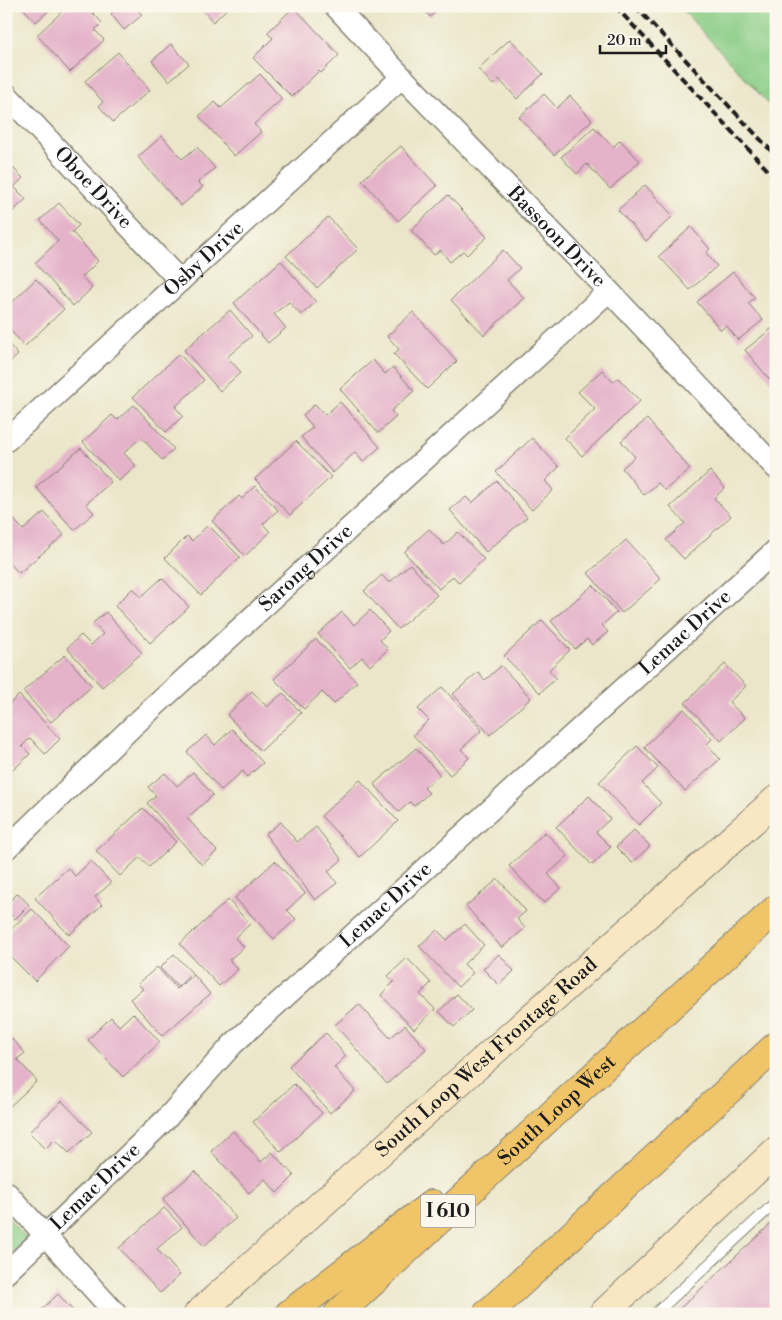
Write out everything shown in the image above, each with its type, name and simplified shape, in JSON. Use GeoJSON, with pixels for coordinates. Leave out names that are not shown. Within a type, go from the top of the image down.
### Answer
{"type":"FeatureCollection","features":[{"type":"Feature","properties":{"kind":"highway","name":"South Loop West"},"geometry":{"type":"LineString","coordinates":[[338,1314],[776,909]]}},
{"type":"Feature","properties":{"kind":"highway"},"geometry":{"type":"LineString","coordinates":[[487,1314],[776,1046]]}},
{"type":"Feature","properties":{"kind":"highway"},"geometry":{"type":"LineString","coordinates":[[289,1314],[559,1108]]}},
{"type":"Feature","properties":{"kind":"highway"},"geometry":{"type":"LineString","coordinates":[[512,1314],[629,1183]]}},
{"type":"Feature","properties":{"kind":"main road","name":"South Loop West Frontage Road"},"geometry":{"type":"LineString","coordinates":[[198,1314],[776,800]]}},
{"type":"Feature","properties":{"kind":"main road"},"geometry":{"type":"LineString","coordinates":[[603,1314],[776,1151]]}},
{"type":"Feature","properties":{"kind":"street","name":"Bassoon Drive"},"geometry":{"type":"LineString","coordinates":[[336,6],[776,468]]}},
{"type":"Feature","properties":{"kind":"street","name":"Osby Drive"},"geometry":{"type":"LineString","coordinates":[[6,441],[402,77]]}},
{"type":"Feature","properties":{"kind":"street","name":"Oboe Drive"},"geometry":{"type":"LineString","coordinates":[[6,94],[180,281]]}},
{"type":"Feature","properties":{"kind":"street","name":"Sarong Drive"},"geometry":{"type":"LineString","coordinates":[[6,849],[133,726],[609,291]]}},
{"type":"Feature","properties":{"kind":"street","name":"Lemac Drive"},"geometry":{"type":"LineString","coordinates":[[6,1273],[166,1119],[233,1044],[776,550]]}},
{"type":"Feature","properties":{"kind":"street"},"geometry":{"type":"LineString","coordinates":[[6,1192],[116,1314]]}},
{"type":"Feature","properties":{"kind":"lane"},"geometry":{"type":"LineString","coordinates":[[655,1314],[776,1202]]}},
{"type":"Feature","properties":{"kind":"green space"},"geometry":{"type":"Polygon","coordinates":[[[679,6],[776,6],[776,112],[679,6]]]}},
{"type":"Feature","properties":{"kind":"green space"},"geometry":{"type":"Polygon","coordinates":[[[6,1216],[27,1239],[6,1258],[6,1216]]]}},
{"type":"Feature","properties":{"kind":"building"},"geometry":{"type":"Polygon","coordinates":[[[21,6],[54,6],[36,22],[21,6]]]}},
{"type":"Feature","properties":{"kind":"building"},"geometry":{"type":"Polygon","coordinates":[[[68,6],[87,6],[102,23],[95,30],[104,40],[70,72],[37,35],[68,6]]]}},
{"type":"Feature","properties":{"kind":"building"},"geometry":{"type":"Polygon","coordinates":[[[120,6],[135,6],[142,15],[124,30],[111,14],[120,6]]]}},
{"type":"Feature","properties":{"kind":"building"},"geometry":{"type":"Polygon","coordinates":[[[199,6],[230,6],[213,22],[199,6]]]}},
{"type":"Feature","properties":{"kind":"building"},"geometry":{"type":"Polygon","coordinates":[[[421,6],[442,6],[430,17],[421,6]]]}},
{"type":"Feature","properties":{"kind":"building"},"geometry":{"type":"Polygon","coordinates":[[[294,7],[339,55],[292,97],[253,58],[273,38],[267,33],[294,7]]]}},
{"type":"Feature","properties":{"kind":"building"},"geometry":{"type":"Polygon","coordinates":[[[510,39],[543,74],[517,99],[499,79],[493,85],[478,69],[510,39]]]}},
{"type":"Feature","properties":{"kind":"building"},"geometry":{"type":"Polygon","coordinates":[[[171,44],[189,64],[169,81],[152,61],[171,44]]]}},
{"type":"Feature","properties":{"kind":"building"},"geometry":{"type":"Polygon","coordinates":[[[118,52],[150,90],[113,122],[99,106],[103,102],[85,81],[118,52]]]}},
{"type":"Feature","properties":{"kind":"building"},"geometry":{"type":"Polygon","coordinates":[[[260,74],[282,99],[254,124],[261,132],[234,156],[199,116],[215,102],[221,108],[260,74]]]}},
{"type":"Feature","properties":{"kind":"building"},"geometry":{"type":"Polygon","coordinates":[[[544,94],[557,108],[570,96],[592,120],[554,155],[519,117],[544,94]]]}},
{"type":"Feature","properties":{"kind":"building"},"geometry":{"type":"Polygon","coordinates":[[[594,127],[613,147],[620,140],[640,161],[610,189],[587,164],[577,174],[561,157],[594,127]]]}},
{"type":"Feature","properties":{"kind":"building"},"geometry":{"type":"Polygon","coordinates":[[[162,136],[182,159],[197,147],[215,168],[198,182],[203,187],[181,206],[138,157],[162,136]]]}},
{"type":"Feature","properties":{"kind":"building"},"geometry":{"type":"Polygon","coordinates":[[[401,146],[437,186],[398,221],[362,180],[401,146]]]}},
{"type":"Feature","properties":{"kind":"building"},"geometry":{"type":"Polygon","coordinates":[[[6,161],[23,178],[14,187],[26,199],[6,218],[6,161]]]}},
{"type":"Feature","properties":{"kind":"building"},"geometry":{"type":"Polygon","coordinates":[[[645,185],[673,216],[646,241],[618,210],[645,185]]]}},
{"type":"Feature","properties":{"kind":"building"},"geometry":{"type":"Polygon","coordinates":[[[448,195],[487,237],[467,255],[463,251],[450,262],[440,250],[434,255],[411,230],[448,195]]]}},
{"type":"Feature","properties":{"kind":"building"},"geometry":{"type":"Polygon","coordinates":[[[59,203],[79,225],[72,232],[98,261],[82,277],[92,288],[73,306],[35,263],[58,241],[40,220],[59,203]]]}},
{"type":"Feature","properties":{"kind":"building"},"geometry":{"type":"Polygon","coordinates":[[[328,217],[358,249],[317,288],[286,256],[328,217]]]}},
{"type":"Feature","properties":{"kind":"building"},"geometry":{"type":"Polygon","coordinates":[[[691,227],[710,249],[706,253],[717,266],[690,290],[659,256],[691,227]]]}},
{"type":"Feature","properties":{"kind":"building"},"geometry":{"type":"Polygon","coordinates":[[[503,250],[520,268],[507,280],[524,298],[484,335],[451,300],[503,250]]]}},
{"type":"Feature","properties":{"kind":"building"},"geometry":{"type":"Polygon","coordinates":[[[281,261],[316,302],[301,315],[289,302],[274,314],[286,328],[268,343],[234,303],[281,261]]]}},
{"type":"Feature","properties":{"kind":"building"},"geometry":{"type":"Polygon","coordinates":[[[733,272],[755,298],[748,303],[763,320],[738,340],[726,325],[721,330],[697,302],[733,272]]]}},
{"type":"Feature","properties":{"kind":"building"},"geometry":{"type":"Polygon","coordinates":[[[36,279],[64,309],[25,346],[6,326],[6,308],[36,279]]]}},
{"type":"Feature","properties":{"kind":"building"},"geometry":{"type":"Polygon","coordinates":[[[230,310],[252,336],[227,357],[241,372],[220,391],[184,350],[230,310]]]}},
{"type":"Feature","properties":{"kind":"building"},"geometry":{"type":"Polygon","coordinates":[[[413,312],[457,361],[427,389],[394,354],[399,349],[387,336],[413,312]]]}},
{"type":"Feature","properties":{"kind":"building"},"geometry":{"type":"Polygon","coordinates":[[[776,325],[776,387],[745,350],[776,325]]]}},
{"type":"Feature","properties":{"kind":"building"},"geometry":{"type":"Polygon","coordinates":[[[6,341],[18,355],[6,366],[6,341]]]}},
{"type":"Feature","properties":{"kind":"building"},"geometry":{"type":"Polygon","coordinates":[[[179,354],[204,380],[175,407],[183,416],[166,432],[133,397],[179,354]]]}},
{"type":"Feature","properties":{"kind":"building"},"geometry":{"type":"Polygon","coordinates":[[[373,360],[385,374],[393,367],[414,391],[391,411],[396,417],[378,433],[340,389],[373,360]]]}},
{"type":"Feature","properties":{"kind":"building"},"geometry":{"type":"Polygon","coordinates":[[[602,370],[613,382],[618,378],[640,401],[582,456],[565,438],[595,409],[578,392],[602,370]]]}},
{"type":"Feature","properties":{"kind":"building"},"geometry":{"type":"Polygon","coordinates":[[[340,402],[380,447],[363,462],[355,452],[333,473],[301,437],[313,427],[303,415],[315,404],[325,415],[340,402]]]}},
{"type":"Feature","properties":{"kind":"building"},"geometry":{"type":"Polygon","coordinates":[[[134,405],[174,449],[162,460],[141,437],[124,453],[136,466],[119,481],[83,442],[112,415],[117,420],[134,405]]]}},
{"type":"Feature","properties":{"kind":"building"},"geometry":{"type":"Polygon","coordinates":[[[647,419],[690,469],[665,490],[658,483],[644,495],[622,468],[635,457],[621,441],[647,419]]]}},
{"type":"Feature","properties":{"kind":"building"},"geometry":{"type":"Polygon","coordinates":[[[532,438],[559,467],[545,481],[553,490],[532,510],[496,472],[532,438]]]}},
{"type":"Feature","properties":{"kind":"building"},"geometry":{"type":"Polygon","coordinates":[[[296,441],[331,477],[290,515],[255,479],[296,441]]]}},
{"type":"Feature","properties":{"kind":"building"},"geometry":{"type":"Polygon","coordinates":[[[81,448],[111,482],[86,504],[94,513],[74,530],[36,487],[81,448]]]}},
{"type":"Feature","properties":{"kind":"building"},"geometry":{"type":"Polygon","coordinates":[[[710,471],[725,488],[714,498],[731,516],[684,559],[666,540],[685,523],[670,507],[710,471]]]}},
{"type":"Feature","properties":{"kind":"building"},"geometry":{"type":"Polygon","coordinates":[[[497,481],[527,517],[486,552],[450,510],[466,497],[472,503],[497,481]]]}},
{"type":"Feature","properties":{"kind":"building"},"geometry":{"type":"Polygon","coordinates":[[[255,486],[278,510],[263,524],[270,532],[245,556],[212,521],[239,496],[242,499],[255,486]]]}},
{"type":"Feature","properties":{"kind":"building"},"geometry":{"type":"Polygon","coordinates":[[[6,510],[23,530],[44,512],[64,535],[19,573],[6,559],[6,510]]]}},
{"type":"Feature","properties":{"kind":"building"},"geometry":{"type":"Polygon","coordinates":[[[208,525],[240,557],[201,595],[165,558],[187,536],[192,541],[208,525]]]}},
{"type":"Feature","properties":{"kind":"building"},"geometry":{"type":"Polygon","coordinates":[[[429,529],[444,545],[458,532],[484,559],[459,583],[453,576],[439,589],[404,552],[429,529]]]}},
{"type":"Feature","properties":{"kind":"building"},"geometry":{"type":"Polygon","coordinates":[[[626,540],[661,579],[622,613],[588,573],[626,540]]]}},
{"type":"Feature","properties":{"kind":"building"},"geometry":{"type":"Polygon","coordinates":[[[410,564],[437,595],[398,629],[364,591],[382,575],[389,583],[410,564]]]}},
{"type":"Feature","properties":{"kind":"building"},"geometry":{"type":"Polygon","coordinates":[[[162,578],[189,607],[150,643],[115,606],[133,588],[141,597],[162,578]]]}},
{"type":"Feature","properties":{"kind":"building"},"geometry":{"type":"Polygon","coordinates":[[[593,585],[617,612],[602,625],[608,632],[592,645],[587,639],[575,649],[551,621],[593,585]]]}},
{"type":"Feature","properties":{"kind":"building"},"geometry":{"type":"Polygon","coordinates":[[[370,610],[389,631],[380,640],[388,649],[370,666],[362,657],[350,668],[318,634],[342,612],[354,625],[370,610]]]}},
{"type":"Feature","properties":{"kind":"building"},"geometry":{"type":"Polygon","coordinates":[[[106,612],[142,653],[102,687],[67,648],[81,635],[91,645],[103,634],[93,623],[106,612]]]}},
{"type":"Feature","properties":{"kind":"building"},"geometry":{"type":"Polygon","coordinates":[[[542,620],[570,650],[549,670],[556,678],[540,693],[504,656],[542,620]]]}},
{"type":"Feature","properties":{"kind":"building"},"geometry":{"type":"Polygon","coordinates":[[[316,639],[357,682],[334,704],[322,692],[304,709],[274,679],[316,639]]]}},
{"type":"Feature","properties":{"kind":"building"},"geometry":{"type":"Polygon","coordinates":[[[65,655],[92,686],[51,722],[23,691],[65,655]]]}},
{"type":"Feature","properties":{"kind":"building"},"geometry":{"type":"Polygon","coordinates":[[[725,664],[746,686],[729,702],[745,718],[721,741],[685,703],[725,664]]]}},
{"type":"Feature","properties":{"kind":"building"},"geometry":{"type":"Polygon","coordinates":[[[501,666],[531,698],[490,735],[453,694],[478,672],[485,680],[501,666]]]}},
{"type":"Feature","properties":{"kind":"building"},"geometry":{"type":"Polygon","coordinates":[[[442,687],[482,730],[461,749],[469,758],[450,775],[413,735],[429,720],[418,709],[442,687]]]}},
{"type":"Feature","properties":{"kind":"building"},"geometry":{"type":"Polygon","coordinates":[[[252,691],[267,707],[283,693],[301,713],[261,751],[227,715],[252,691]]]}},
{"type":"Feature","properties":{"kind":"building"},"geometry":{"type":"Polygon","coordinates":[[[19,695],[60,739],[45,754],[30,738],[22,746],[30,754],[13,770],[6,763],[6,707],[19,695]]]}},
{"type":"Feature","properties":{"kind":"building"},"geometry":{"type":"Polygon","coordinates":[[[684,709],[712,739],[707,744],[720,759],[685,791],[644,747],[684,709]]]}},
{"type":"Feature","properties":{"kind":"building"},"geometry":{"type":"Polygon","coordinates":[[[232,729],[263,763],[247,777],[243,771],[221,790],[187,752],[206,735],[215,745],[232,729]]]}},
{"type":"Feature","properties":{"kind":"building"},"geometry":{"type":"Polygon","coordinates":[[[637,746],[658,768],[642,783],[661,803],[639,825],[599,782],[637,746]]]}},
{"type":"Feature","properties":{"kind":"building"},"geometry":{"type":"Polygon","coordinates":[[[416,748],[440,775],[424,788],[429,793],[414,806],[410,802],[399,812],[374,784],[416,748]]]}},
{"type":"Feature","properties":{"kind":"building"},"geometry":{"type":"Polygon","coordinates":[[[193,772],[213,795],[187,818],[217,851],[202,865],[147,803],[156,796],[148,787],[165,773],[177,786],[193,772]]]}},
{"type":"Feature","properties":{"kind":"building"},"geometry":{"type":"Polygon","coordinates":[[[360,780],[398,821],[360,857],[321,816],[360,780]]]}},
{"type":"Feature","properties":{"kind":"building"},"geometry":{"type":"Polygon","coordinates":[[[589,796],[610,819],[596,832],[611,847],[592,865],[556,827],[589,796]]]}},
{"type":"Feature","properties":{"kind":"building"},"geometry":{"type":"Polygon","coordinates":[[[143,808],[176,842],[149,867],[140,857],[120,876],[96,851],[143,808]]]}},
{"type":"Feature","properties":{"kind":"building"},"geometry":{"type":"Polygon","coordinates":[[[281,822],[297,842],[316,827],[342,860],[328,871],[337,883],[315,900],[265,834],[281,822]]]}},
{"type":"Feature","properties":{"kind":"building"},"geometry":{"type":"Polygon","coordinates":[[[634,830],[650,846],[632,863],[616,847],[634,830]]]}},
{"type":"Feature","properties":{"kind":"building"},"geometry":{"type":"Polygon","coordinates":[[[545,832],[568,856],[548,874],[561,888],[544,903],[509,866],[545,832]]]}},
{"type":"Feature","properties":{"kind":"building"},"geometry":{"type":"Polygon","coordinates":[[[91,861],[111,883],[95,897],[102,905],[69,935],[35,898],[68,868],[75,876],[91,861]]]}},
{"type":"Feature","properties":{"kind":"building"},"geometry":{"type":"Polygon","coordinates":[[[275,861],[305,893],[287,910],[296,919],[274,939],[235,898],[275,861]]]}},
{"type":"Feature","properties":{"kind":"building"},"geometry":{"type":"Polygon","coordinates":[[[498,879],[526,911],[517,919],[525,928],[502,948],[466,906],[498,879]]]}},
{"type":"Feature","properties":{"kind":"building"},"geometry":{"type":"Polygon","coordinates":[[[18,893],[29,905],[15,919],[6,910],[6,905],[18,893]]]}},
{"type":"Feature","properties":{"kind":"building"},"geometry":{"type":"Polygon","coordinates":[[[228,900],[250,924],[235,938],[244,947],[229,960],[238,969],[219,986],[180,944],[228,900]]]}},
{"type":"Feature","properties":{"kind":"building"},"geometry":{"type":"Polygon","coordinates":[[[32,909],[69,946],[35,981],[6,952],[6,934],[32,909]]]}},
{"type":"Feature","properties":{"kind":"building"},"geometry":{"type":"Polygon","coordinates":[[[465,924],[484,945],[464,964],[473,973],[458,987],[419,946],[437,930],[447,940],[465,924]]]}},
{"type":"Feature","properties":{"kind":"building"},"geometry":{"type":"Polygon","coordinates":[[[174,954],[192,973],[178,987],[160,968],[174,954]]]}},
{"type":"Feature","properties":{"kind":"building"},"geometry":{"type":"Polygon","coordinates":[[[499,954],[514,971],[499,985],[483,969],[499,954]]]}},
{"type":"Feature","properties":{"kind":"building"},"geometry":{"type":"Polygon","coordinates":[[[407,958],[431,983],[420,994],[435,1009],[414,1029],[381,995],[394,982],[388,976],[407,958]]]}},
{"type":"Feature","properties":{"kind":"building"},"geometry":{"type":"Polygon","coordinates":[[[157,967],[177,989],[194,975],[210,994],[162,1036],[130,999],[143,989],[138,984],[157,967]]]}},
{"type":"Feature","properties":{"kind":"building"},"geometry":{"type":"Polygon","coordinates":[[[457,994],[472,1010],[454,1027],[439,1011],[457,994]]]}},
{"type":"Feature","properties":{"kind":"building"},"geometry":{"type":"Polygon","coordinates":[[[359,1004],[390,1038],[405,1025],[426,1049],[387,1084],[335,1025],[359,1004]]]}},
{"type":"Feature","properties":{"kind":"building"},"geometry":{"type":"Polygon","coordinates":[[[133,1013],[160,1042],[123,1077],[88,1040],[111,1017],[119,1026],[133,1013]]]}},
{"type":"Feature","properties":{"kind":"building"},"geometry":{"type":"Polygon","coordinates":[[[326,1033],[346,1056],[334,1067],[355,1091],[330,1113],[289,1066],[326,1033]]]}},
{"type":"Feature","properties":{"kind":"building"},"geometry":{"type":"Polygon","coordinates":[[[7,1034],[25,1053],[17,1059],[37,1081],[8,1108],[6,1106],[7,1034]]]}},
{"type":"Feature","properties":{"kind":"building"},"geometry":{"type":"Polygon","coordinates":[[[294,1084],[322,1113],[281,1152],[253,1122],[294,1084]]]}},
{"type":"Feature","properties":{"kind":"building"},"geometry":{"type":"Polygon","coordinates":[[[62,1101],[92,1132],[69,1153],[55,1139],[45,1149],[29,1132],[62,1101]]]}},
{"type":"Feature","properties":{"kind":"building"},"geometry":{"type":"Polygon","coordinates":[[[233,1131],[261,1162],[272,1152],[294,1176],[277,1193],[265,1179],[249,1193],[211,1151],[233,1131]]]}},
{"type":"Feature","properties":{"kind":"building"},"geometry":{"type":"Polygon","coordinates":[[[195,1171],[236,1218],[204,1246],[163,1199],[195,1171]]]}},
{"type":"Feature","properties":{"kind":"building"},"geometry":{"type":"Polygon","coordinates":[[[164,1208],[182,1227],[157,1249],[180,1275],[160,1293],[119,1248],[164,1208]]]}},
{"type":"Feature","properties":{"kind":"building"},"geometry":{"type":"Polygon","coordinates":[[[776,1219],[776,1314],[674,1314],[776,1219]]]}},
{"type":"Feature","properties":{"kind":"building"},"geometry":{"type":"Polygon","coordinates":[[[58,1294],[76,1314],[37,1314],[58,1294]]]}},
{"type":"Feature","properties":{"kind":"railway"},"geometry":{"type":"LineString","coordinates":[[615,6],[776,179]]}},
{"type":"Feature","properties":{"kind":"railway"},"geometry":{"type":"LineString","coordinates":[[635,6],[776,156]]}}]}
